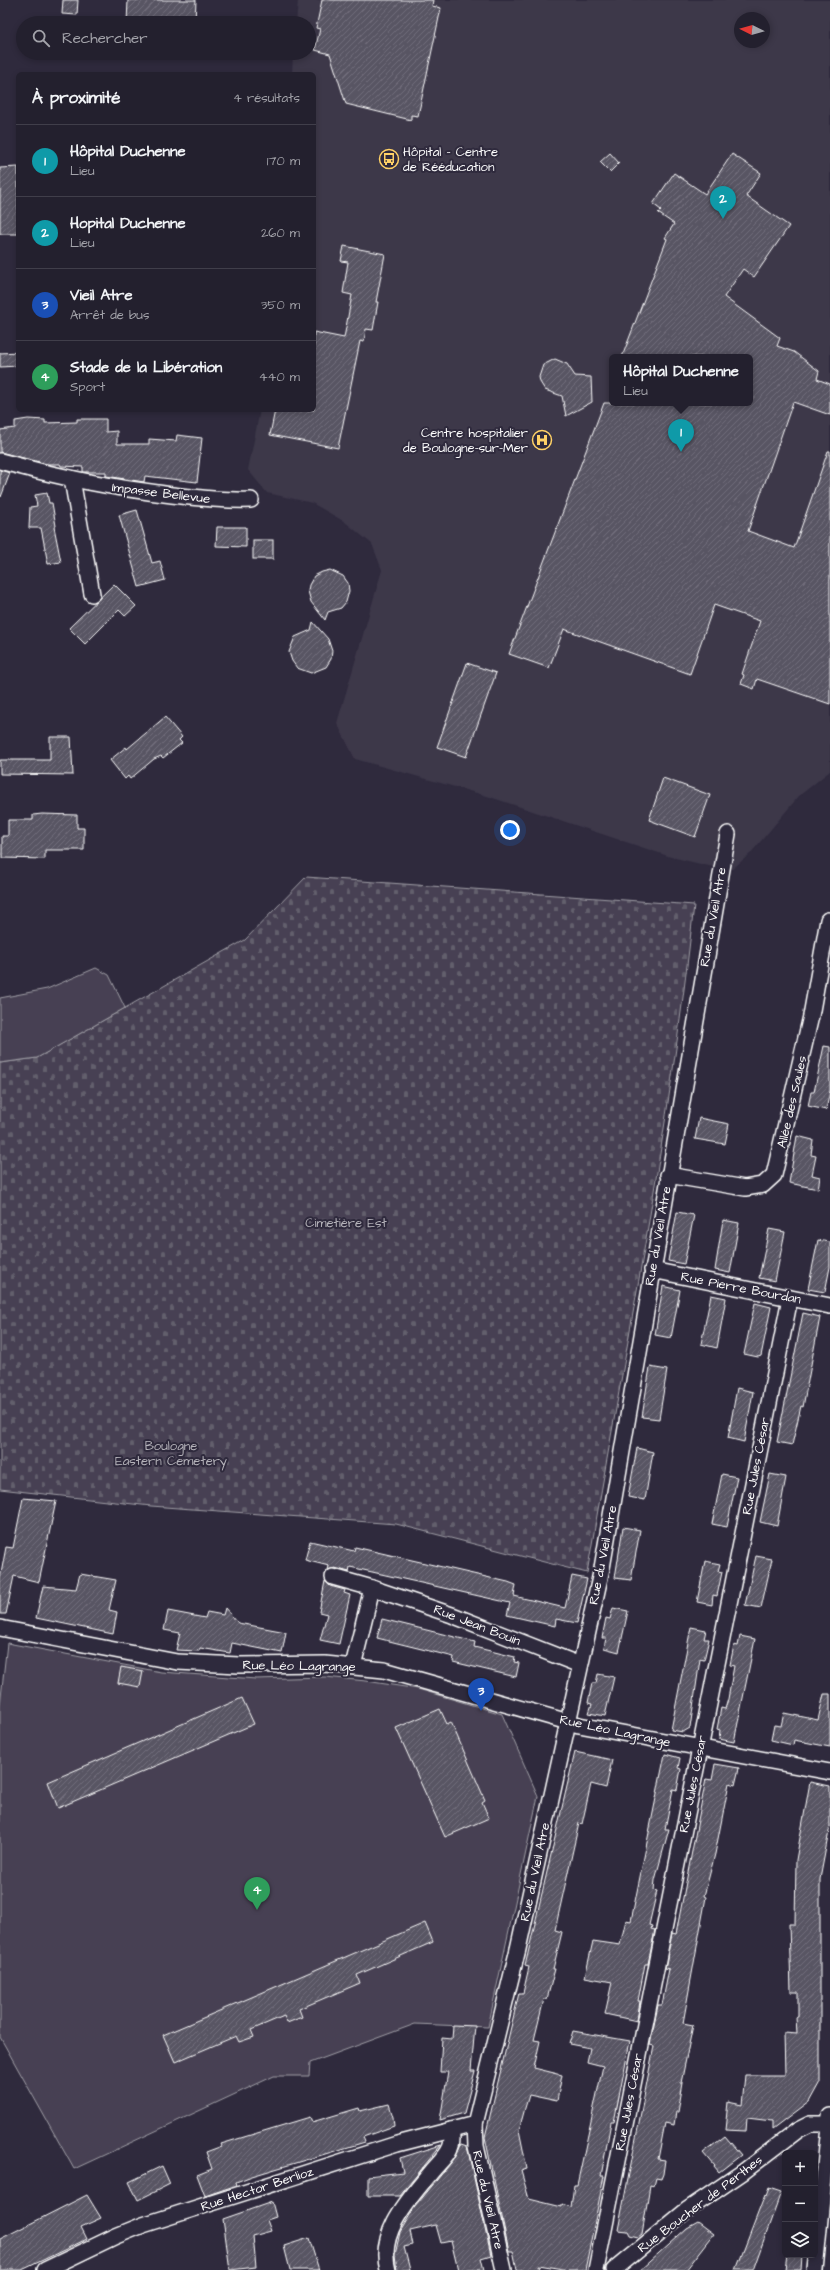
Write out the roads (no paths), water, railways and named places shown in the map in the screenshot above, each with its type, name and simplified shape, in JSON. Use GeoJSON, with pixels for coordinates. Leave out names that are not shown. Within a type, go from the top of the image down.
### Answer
{"type":"FeatureCollection","features":[{"type":"Feature","properties":{"kind":"street","name":"Impasse Bellevue"},"geometry":{"type":"LineString","coordinates":[[0,461],[72,479],[135,491],[226,501],[251,500]]}},
{"type":"Feature","properties":{"kind":"street"},"geometry":{"type":"LineString","coordinates":[[72,479],[92,594]]}},
{"type":"Feature","properties":{"kind":"street","name":"Rue du Vieil Atre"},"geometry":{"type":"LineString","coordinates":[[504,2270],[476,2146],[475,2124],[518,1949],[602,1568],[668,1175],[728,834]]}},
{"type":"Feature","properties":{"kind":"street","name":"Allée des Saules"},"geometry":{"type":"LineString","coordinates":[[668,1175],[745,1188],[763,1185],[774,1175],[811,1016],[828,920]]}},
{"type":"Feature","properties":{"kind":"street","name":"Rue Pierre Bourdan"},"geometry":{"type":"LineString","coordinates":[[652,1270],[830,1306]]}},
{"type":"Feature","properties":{"kind":"street","name":"Rue Jules César"},"geometry":{"type":"LineString","coordinates":[[596,2270],[790,1298]]}},
{"type":"Feature","properties":{"kind":"street","name":"Rue Jean Bouin"},"geometry":{"type":"LineString","coordinates":[[333,1577],[372,1588],[447,1613],[580,1665]]}},
{"type":"Feature","properties":{"kind":"street"},"geometry":{"type":"LineString","coordinates":[[354,1666],[372,1588]]}},
{"type":"Feature","properties":{"kind":"street","name":"Rue Léo Lagrange"},"geometry":{"type":"LineString","coordinates":[[0,1628],[177,1662],[354,1666],[406,1675],[568,1722],[830,1772]]}},
{"type":"Feature","properties":{"kind":"street"},"geometry":{"type":"LineString","coordinates":[[814,2270],[830,2120]]}},
{"type":"Feature","properties":{"kind":"street","name":"Rue Boucher de Perthes"},"geometry":{"type":"LineString","coordinates":[[614,2270],[687,2210],[743,2172],[798,2130],[810,2124],[830,2120]]}},
{"type":"Feature","properties":{"kind":"street","name":"Rue Hector Berlioz"},"geometry":{"type":"LineString","coordinates":[[44,2270],[143,2225],[390,2146],[475,2124]]}},
{"type":"Feature","properties":{"kind":"street"},"geometry":{"type":"LineString","coordinates":[[388,2270],[386,2254],[393,2227],[407,2202],[448,2152],[452,2141],[451,2130]]}},
{"type":"Feature","properties":{"kind":"place","name":"Hôpital – Centre de Rééducation"},"geometry":{"type":"Point","coordinates":[389,159]}},
{"type":"Feature","properties":{"kind":"place","name":"Hopital Duchenne"},"geometry":{"type":"Point","coordinates":[723,219]}},
{"type":"Feature","properties":{"kind":"place","name":"Centre hospitalier de Boulogne-sur-Mer"},"geometry":{"type":"Point","coordinates":[542,440]}},
{"type":"Feature","properties":{"kind":"place","name":"Hôpital Duchenne"},"geometry":{"type":"Point","coordinates":[681,452]}},
{"type":"Feature","properties":{"kind":"place","name":"Vieil Atre"},"geometry":{"type":"Point","coordinates":[481,1711]}},
{"type":"Feature","properties":{"kind":"place","name":"Stade de la Libération"},"geometry":{"type":"Point","coordinates":[257,1910]}},
{"type":"Feature","properties":{"kind":"park label","name":"Cimetière Est"},"geometry":{"type":"Point","coordinates":[346,1223]}},
{"type":"Feature","properties":{"kind":"park label","name":"Boulogne Eastern Cemetery"},"geometry":{"type":"Point","coordinates":[171,1454]}}]}
